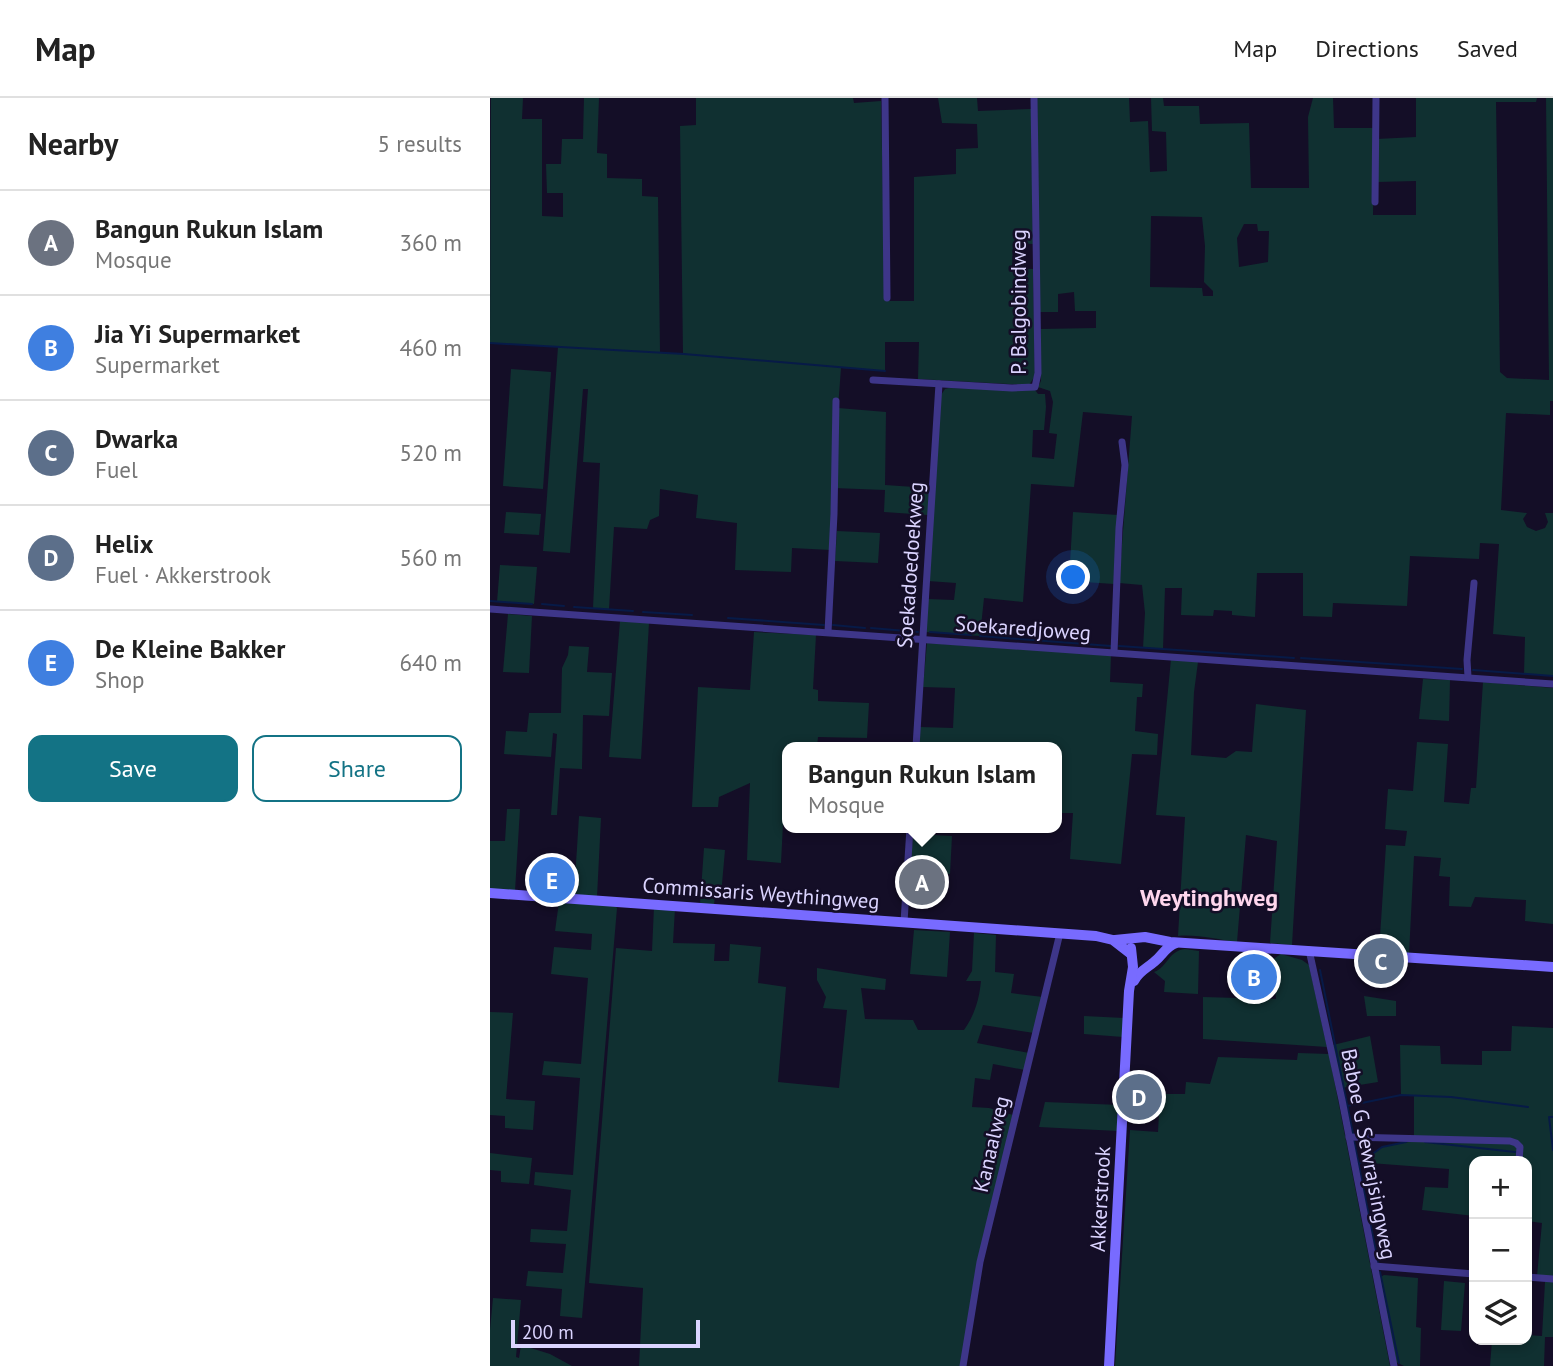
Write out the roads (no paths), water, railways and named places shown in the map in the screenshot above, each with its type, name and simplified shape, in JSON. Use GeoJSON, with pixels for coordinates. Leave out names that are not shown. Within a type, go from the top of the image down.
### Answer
{"type":"FeatureCollection","features":[{"type":"Feature","properties":{"kind":"main road","name":"Commissaris Weythingweg"},"geometry":{"type":"LineString","coordinates":[[490,893],[1060,933],[1113,940],[1137,939]]}},
{"type":"Feature","properties":{"kind":"main road"},"geometry":{"type":"LineString","coordinates":[[1148,965],[1141,965],[1132,957],[1133,943],[1137,939],[1145,937],[1180,942],[1553,967]]}},
{"type":"Feature","properties":{"kind":"main road"},"geometry":{"type":"LineString","coordinates":[[1153,939],[1158,946],[1159,955]]}},
{"type":"Feature","properties":{"kind":"main road","name":"Commissaris Weythingweg"},"geometry":{"type":"LineString","coordinates":[[1113,940],[1132,957]]}},
{"type":"Feature","properties":{"kind":"main road"},"geometry":{"type":"LineString","coordinates":[[1129,991],[1137,974],[1154,962],[1168,946],[1180,942]]}},
{"type":"Feature","properties":{"kind":"main road","name":"Akkerstrook"},"geometry":{"type":"LineString","coordinates":[[1109,1366],[1132,957]]}},
{"type":"Feature","properties":{"kind":"street"},"geometry":{"type":"LineString","coordinates":[[885,98],[887,298]]}},
{"type":"Feature","properties":{"kind":"street","name":"P. Balgobindweg"},"geometry":{"type":"LineString","coordinates":[[873,380],[1030,389],[1037,383],[1034,98]]}},
{"type":"Feature","properties":{"kind":"street"},"geometry":{"type":"LineString","coordinates":[[1375,202],[1376,98]]}},
{"type":"Feature","properties":{"kind":"street","name":"Soekadoedoekweg"},"geometry":{"type":"LineString","coordinates":[[916,742],[939,384]]}},
{"type":"Feature","properties":{"kind":"street"},"geometry":{"type":"LineString","coordinates":[[828,632],[836,401]]}},
{"type":"Feature","properties":{"kind":"street"},"geometry":{"type":"LineString","coordinates":[[1114,652],[1119,528],[1125,465],[1122,442]]}},
{"type":"Feature","properties":{"kind":"street"},"geometry":{"type":"LineString","coordinates":[[1468,677],[1474,583]]}},
{"type":"Feature","properties":{"kind":"street","name":"Soekaredjoweg"},"geometry":{"type":"LineString","coordinates":[[490,609],[1553,684]]}},
{"type":"Feature","properties":{"kind":"street"},"geometry":{"type":"LineString","coordinates":[[904,922],[910,833]]}},
{"type":"Feature","properties":{"kind":"street","name":"Kanaalweg"},"geometry":{"type":"LineString","coordinates":[[963,1366],[980,1262],[1060,933]]}},
{"type":"Feature","properties":{"kind":"street","name":"Baboe G Sewrajsingweg"},"geometry":{"type":"LineString","coordinates":[[1308,950],[1349,1137],[1394,1366]]}},
{"type":"Feature","properties":{"kind":"street"},"geometry":{"type":"LineString","coordinates":[[1349,1137],[1510,1141],[1520,1147],[1519,1156]]}},
{"type":"Feature","properties":{"kind":"street"},"geometry":{"type":"LineString","coordinates":[[1374,1266],[1469,1274]]}},
{"type":"Feature","properties":{"kind":"street"},"geometry":{"type":"LineString","coordinates":[[1532,1277],[1553,1279]]}},
{"type":"Feature","properties":{"kind":"waterway"},"geometry":{"type":"LineString","coordinates":[[490,343],[684,354],[885,371]]}},
{"type":"Feature","properties":{"kind":"waterway"},"geometry":{"type":"LineString","coordinates":[[490,601],[532,604]]}},
{"type":"Feature","properties":{"kind":"waterway"},"geometry":{"type":"LineString","coordinates":[[542,604],[564,606]]}},
{"type":"Feature","properties":{"kind":"waterway"},"geometry":{"type":"LineString","coordinates":[[574,607],[633,611]]}},
{"type":"Feature","properties":{"kind":"waterway"},"geometry":{"type":"LineString","coordinates":[[643,612],[692,615]]}},
{"type":"Feature","properties":{"kind":"waterway"},"geometry":{"type":"LineString","coordinates":[[728,618],[824,625]]}},
{"type":"Feature","properties":{"kind":"waterway"},"geometry":{"type":"LineString","coordinates":[[833,625],[865,628]]}},
{"type":"Feature","properties":{"kind":"waterway"},"geometry":{"type":"LineString","coordinates":[[871,628],[918,632]]}},
{"type":"Feature","properties":{"kind":"waterway"},"geometry":{"type":"LineString","coordinates":[[930,632],[971,635]]}},
{"type":"Feature","properties":{"kind":"waterway"},"geometry":{"type":"LineString","coordinates":[[980,636],[1111,646]]}},
{"type":"Feature","properties":{"kind":"waterway"},"geometry":{"type":"LineString","coordinates":[[1119,646],[1294,658]]}},
{"type":"Feature","properties":{"kind":"waterway"},"geometry":{"type":"LineString","coordinates":[[1301,658],[1462,669]]}},
{"type":"Feature","properties":{"kind":"waterway"},"geometry":{"type":"LineString","coordinates":[[1473,670],[1553,676]]}},
{"type":"Feature","properties":{"kind":"waterway"},"geometry":{"type":"LineString","coordinates":[[1320,970],[1353,1134]]}},
{"type":"Feature","properties":{"kind":"waterway"},"geometry":{"type":"LineString","coordinates":[[1347,1106],[1401,1095],[1451,1097],[1528,1107]]}},
{"type":"Feature","properties":{"kind":"waterway"},"geometry":{"type":"LineString","coordinates":[[1553,1117],[1549,1117],[1553,1150]]}},
{"type":"Feature","properties":{"kind":"waterway"},"geometry":{"type":"LineString","coordinates":[[1354,1141],[1378,1262]]}},
{"type":"Feature","properties":{"kind":"waterway"},"geometry":{"type":"LineString","coordinates":[[1359,1164],[1382,1147],[1406,1142]]}},
{"type":"Feature","properties":{"kind":"waterway"},"geometry":{"type":"LineString","coordinates":[[1425,1142],[1515,1152]]}},
{"type":"Feature","properties":{"kind":"waterway"},"geometry":{"type":"LineString","coordinates":[[1380,1272],[1399,1363]]}},
{"type":"Feature","properties":{"kind":"place","name":"De Kleine Bakker"},"geometry":{"type":"Point","coordinates":[552,880]}},
{"type":"Feature","properties":{"kind":"place","name":"Bangun Rukun Islam"},"geometry":{"type":"Point","coordinates":[922,882]}},
{"type":"Feature","properties":{"kind":"place","name":"Dwarka"},"geometry":{"type":"Point","coordinates":[1381,961]}},
{"type":"Feature","properties":{"kind":"place","name":"Jia Yi Supermarket"},"geometry":{"type":"Point","coordinates":[1254,977]}},
{"type":"Feature","properties":{"kind":"place","name":"Helix"},"geometry":{"type":"Point","coordinates":[1139,1097]}},
{"type":"Feature","properties":{"kind":"district","name":"Weytinghweg"},"geometry":{"type":"Point","coordinates":[1209,897]}}]}
